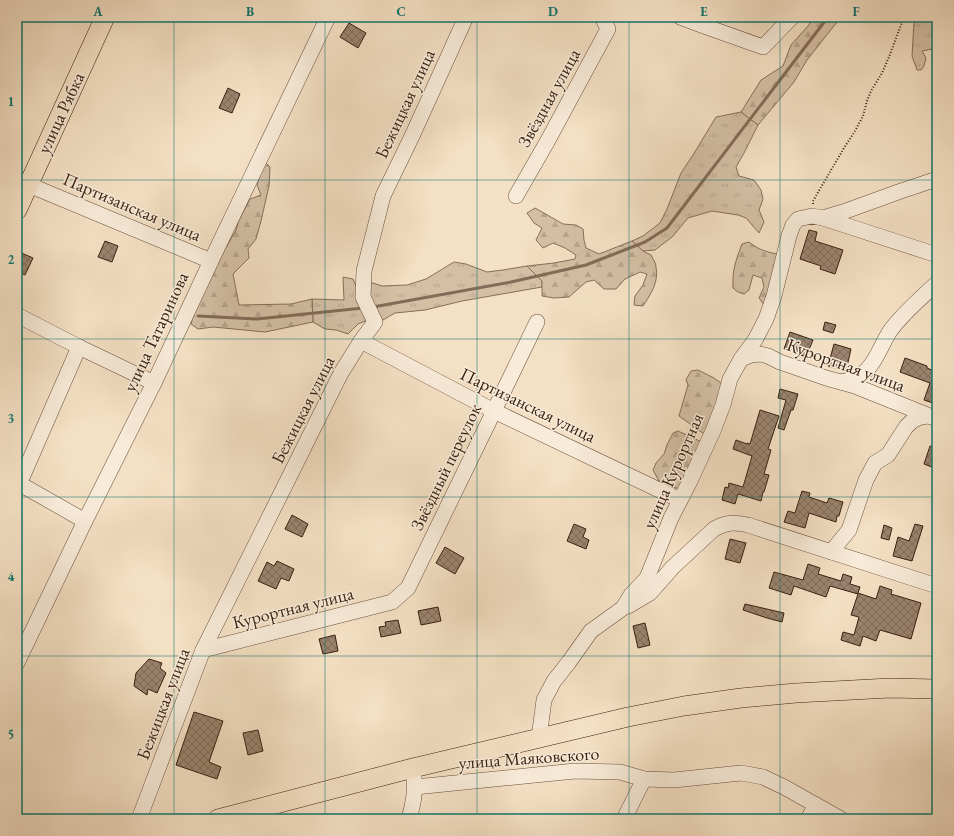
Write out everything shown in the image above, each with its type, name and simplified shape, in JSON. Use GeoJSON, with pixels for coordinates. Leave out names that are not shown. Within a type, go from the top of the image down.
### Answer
{"type":"FeatureCollection","features":[{"type":"Feature","properties":{"kind":"main road","name":"улица Рябка"},"geometry":{"type":"LineString","coordinates":[[17,210],[22,182],[105,17]]}},
{"type":"Feature","properties":{"kind":"main road"},"geometry":{"type":"LineString","coordinates":[[218,819],[413,768],[684,706],[741,698],[796,693],[890,688],[937,689]]}},
{"type":"Feature","properties":{"kind":"street","name":"улица Татаринова"},"geometry":{"type":"LineString","coordinates":[[18,655],[154,383],[211,260],[328,17]]}},
{"type":"Feature","properties":{"kind":"street","name":"Бежицкая улица"},"geometry":{"type":"LineString","coordinates":[[139,819],[203,650],[342,373],[361,341],[375,322],[363,297],[364,271],[383,196],[466,17]]}},
{"type":"Feature","properties":{"kind":"street","name":"Звёздная улица"},"geometry":{"type":"LineString","coordinates":[[516,196],[608,29],[602,17]]}},
{"type":"Feature","properties":{"kind":"street"},"geometry":{"type":"LineString","coordinates":[[680,17],[764,47],[792,17]]}},
{"type":"Feature","properties":{"kind":"street","name":"улица Курортная"},"geometry":{"type":"LineString","coordinates":[[539,738],[544,700],[554,681],[591,631],[623,608],[631,595],[647,578],[671,518],[713,431],[723,405],[730,380],[741,359],[755,340],[766,319],[793,225],[798,219],[843,212],[937,179]]}},
{"type":"Feature","properties":{"kind":"street","name":"Партизанская улица"},"geometry":{"type":"LineString","coordinates":[[22,182],[211,260]]}},
{"type":"Feature","properties":{"kind":"street"},"geometry":{"type":"LineString","coordinates":[[817,217],[937,255]]}},
{"type":"Feature","properties":{"kind":"street"},"geometry":{"type":"LineString","coordinates":[[841,382],[859,376],[865,372],[890,331],[906,312],[937,283]]}},
{"type":"Feature","properties":{"kind":"street"},"geometry":{"type":"LineString","coordinates":[[17,315],[154,383]]}},
{"type":"Feature","properties":{"kind":"street","name":"Звёздный переулок"},"geometry":{"type":"LineString","coordinates":[[392,602],[408,588],[536,322]]}},
{"type":"Feature","properties":{"kind":"street","name":"Партизанская улица"},"geometry":{"type":"LineString","coordinates":[[361,341],[494,411],[680,500]]}},
{"type":"Feature","properties":{"kind":"street"},"geometry":{"type":"LineString","coordinates":[[79,347],[18,487],[85,521]]}},
{"type":"Feature","properties":{"kind":"street","name":"Курортная улица"},"geometry":{"type":"LineString","coordinates":[[741,359],[751,355],[760,354],[768,356],[780,362],[855,386],[933,417]]}},
{"type":"Feature","properties":{"kind":"street"},"geometry":{"type":"LineString","coordinates":[[831,552],[849,530],[866,480],[875,463],[888,454],[906,427],[912,421],[921,417],[933,417]]}},
{"type":"Feature","properties":{"kind":"street"},"geometry":{"type":"LineString","coordinates":[[623,608],[650,593],[673,567],[714,529],[721,525],[734,522],[748,525],[937,586]]}},
{"type":"Feature","properties":{"kind":"street","name":"Курортная улица"},"geometry":{"type":"LineString","coordinates":[[203,650],[392,602]]}},
{"type":"Feature","properties":{"kind":"street"},"geometry":{"type":"LineString","coordinates":[[409,819],[415,787],[413,768]]}},
{"type":"Feature","properties":{"kind":"street","name":"улица Маяковского"},"geometry":{"type":"LineString","coordinates":[[415,787],[575,771],[620,772],[644,779],[674,780],[741,773],[763,778],[784,787],[841,819]]}},
{"type":"Feature","properties":{"kind":"street"},"geometry":{"type":"LineString","coordinates":[[624,819],[644,779]]}},
{"type":"Feature","properties":{"kind":"street"},"geometry":{"type":"LineString","coordinates":[[808,819],[816,805]]}},
{"type":"Feature","properties":{"kind":"path"},"geometry":{"type":"LineString","coordinates":[[817,217],[813,201],[863,116],[867,101],[882,73],[904,17]]}},
{"type":"Feature","properties":{"kind":"green space"},"geometry":{"type":"Polygon","coordinates":[[[814,17],[841,17],[807,60],[794,82],[758,125],[741,112],[761,80],[783,66],[791,45],[814,17]]]}},
{"type":"Feature","properties":{"kind":"green space"},"geometry":{"type":"Polygon","coordinates":[[[917,17],[937,17],[937,48],[922,51],[926,58],[924,66],[921,70],[917,70],[912,56],[914,22],[917,17]]]}},
{"type":"Feature","properties":{"kind":"green space"},"geometry":{"type":"Polygon","coordinates":[[[741,112],[758,125],[736,167],[739,176],[754,180],[761,190],[763,199],[759,210],[764,222],[759,233],[746,218],[738,215],[712,211],[688,218],[672,237],[655,250],[643,251],[632,241],[643,236],[660,223],[681,173],[716,117],[741,112]]]}},
{"type":"Feature","properties":{"kind":"green space"},"geometry":{"type":"Polygon","coordinates":[[[266,163],[270,167],[269,186],[256,239],[248,249],[249,258],[233,274],[239,305],[291,304],[312,299],[313,322],[265,332],[213,327],[198,329],[191,324],[194,312],[236,230],[239,220],[250,199],[261,195],[257,185],[261,171],[266,163]]]}},
{"type":"Feature","properties":{"kind":"green space"},"geometry":{"type":"Polygon","coordinates":[[[535,208],[563,224],[576,225],[583,229],[586,248],[599,254],[632,241],[643,251],[651,255],[655,262],[657,272],[655,283],[643,306],[634,305],[635,296],[643,285],[647,274],[640,272],[625,279],[616,289],[604,289],[594,280],[586,282],[569,297],[554,298],[542,296],[542,281],[527,266],[575,259],[576,255],[553,243],[543,248],[536,240],[542,228],[534,223],[527,213],[535,208]]]}},
{"type":"Feature","properties":{"kind":"green space"},"geometry":{"type":"Polygon","coordinates":[[[749,242],[768,252],[781,255],[764,305],[759,298],[764,287],[762,278],[753,275],[749,290],[744,294],[733,288],[734,270],[738,255],[742,244],[749,242]]]}},
{"type":"Feature","properties":{"kind":"green space"},"geometry":{"type":"Polygon","coordinates":[[[454,262],[466,264],[487,272],[527,266],[542,281],[542,287],[462,301],[425,310],[395,313],[383,320],[368,320],[358,324],[348,334],[336,330],[325,329],[313,322],[312,299],[344,300],[343,277],[353,279],[358,290],[368,283],[382,286],[407,285],[426,279],[454,262]]]}},
{"type":"Feature","properties":{"kind":"green space"},"geometry":{"type":"Polygon","coordinates":[[[698,370],[724,385],[704,434],[679,416],[688,385],[686,380],[691,371],[698,370]]]}},
{"type":"Feature","properties":{"kind":"green space"},"geometry":{"type":"Polygon","coordinates":[[[678,431],[704,443],[681,489],[668,486],[659,481],[653,470],[656,463],[664,454],[673,433],[678,431]]]}},
{"type":"Feature","properties":{"kind":"building"},"geometry":{"type":"Polygon","coordinates":[[[349,23],[366,33],[358,48],[340,37],[349,23]]]}},
{"type":"Feature","properties":{"kind":"building"},"geometry":{"type":"Polygon","coordinates":[[[228,88],[240,94],[232,113],[219,108],[228,88]]]}},
{"type":"Feature","properties":{"kind":"building"},"geometry":{"type":"Polygon","coordinates":[[[809,230],[817,232],[815,241],[843,250],[835,274],[820,269],[821,266],[800,259],[809,230]]]}},
{"type":"Feature","properties":{"kind":"building"},"geometry":{"type":"Polygon","coordinates":[[[105,241],[118,246],[112,262],[98,257],[105,241]]]}},
{"type":"Feature","properties":{"kind":"building"},"geometry":{"type":"Polygon","coordinates":[[[17,251],[33,258],[25,275],[17,272],[17,251]]]}},
{"type":"Feature","properties":{"kind":"building"},"geometry":{"type":"Polygon","coordinates":[[[825,322],[836,325],[833,333],[823,330],[825,322]]]}},
{"type":"Feature","properties":{"kind":"building"},"geometry":{"type":"Polygon","coordinates":[[[790,332],[813,340],[806,357],[784,349],[790,332]]]}},
{"type":"Feature","properties":{"kind":"building"},"geometry":{"type":"Polygon","coordinates":[[[834,344],[851,349],[846,371],[828,366],[834,344]]]}},
{"type":"Feature","properties":{"kind":"building"},"geometry":{"type":"Polygon","coordinates":[[[905,358],[927,366],[927,368],[934,371],[937,367],[937,391],[933,403],[924,400],[930,383],[900,372],[905,358]]]}},
{"type":"Feature","properties":{"kind":"building"},"geometry":{"type":"Polygon","coordinates":[[[780,389],[798,394],[784,430],[778,428],[786,400],[778,398],[780,389]]]}},
{"type":"Feature","properties":{"kind":"building"},"geometry":{"type":"Polygon","coordinates":[[[760,410],[779,416],[768,449],[771,450],[764,474],[769,475],[761,501],[738,494],[735,504],[722,500],[725,487],[728,488],[729,483],[743,487],[752,456],[733,449],[736,440],[750,444],[760,410]]]}},
{"type":"Feature","properties":{"kind":"building"},"geometry":{"type":"Polygon","coordinates":[[[930,446],[937,448],[937,469],[924,464],[930,446]]]}},
{"type":"Feature","properties":{"kind":"building"},"geometry":{"type":"Polygon","coordinates":[[[802,491],[810,493],[809,497],[827,503],[829,498],[843,502],[836,522],[809,513],[805,528],[784,522],[788,511],[795,513],[802,491]]]}},
{"type":"Feature","properties":{"kind":"building"},"geometry":{"type":"Polygon","coordinates":[[[292,515],[308,524],[302,537],[285,529],[292,515]]]}},
{"type":"Feature","properties":{"kind":"building"},"geometry":{"type":"Polygon","coordinates":[[[574,524],[586,529],[583,537],[589,540],[586,549],[567,541],[574,524]]]}},
{"type":"Feature","properties":{"kind":"building"},"geometry":{"type":"Polygon","coordinates":[[[915,524],[923,526],[912,561],[893,556],[898,537],[909,541],[915,524]]]}},
{"type":"Feature","properties":{"kind":"building"},"geometry":{"type":"Polygon","coordinates":[[[884,525],[892,528],[889,540],[881,538],[884,525]]]}},
{"type":"Feature","properties":{"kind":"building"},"geometry":{"type":"Polygon","coordinates":[[[730,539],[746,543],[740,563],[725,559],[730,539]]]}},
{"type":"Feature","properties":{"kind":"building"},"geometry":{"type":"Polygon","coordinates":[[[445,547],[464,558],[455,574],[436,563],[445,547]]]}},
{"type":"Feature","properties":{"kind":"building"},"geometry":{"type":"Polygon","coordinates":[[[277,561],[294,569],[289,581],[281,578],[276,589],[258,581],[267,562],[274,566],[277,561]]]}},
{"type":"Feature","properties":{"kind":"building"},"geometry":{"type":"Polygon","coordinates":[[[808,564],[820,568],[818,574],[841,581],[843,574],[852,577],[850,584],[860,587],[858,593],[876,599],[880,586],[892,590],[891,594],[921,603],[911,639],[880,630],[876,641],[863,636],[860,646],[841,640],[843,632],[854,635],[859,617],[851,615],[858,594],[830,586],[826,597],[794,586],[791,595],[769,588],[774,572],[803,580],[808,564]]]}},
{"type":"Feature","properties":{"kind":"building"},"geometry":{"type":"Polygon","coordinates":[[[745,604],[784,613],[782,622],[743,610],[745,604]]]}},
{"type":"Feature","properties":{"kind":"building"},"geometry":{"type":"Polygon","coordinates":[[[438,607],[441,621],[421,625],[418,611],[438,607]]]}},
{"type":"Feature","properties":{"kind":"building"},"geometry":{"type":"Polygon","coordinates":[[[398,620],[401,633],[381,637],[379,627],[386,626],[385,622],[398,620]]]}},
{"type":"Feature","properties":{"kind":"building"},"geometry":{"type":"Polygon","coordinates":[[[645,623],[650,645],[638,648],[633,626],[645,623]]]}},
{"type":"Feature","properties":{"kind":"building"},"geometry":{"type":"Polygon","coordinates":[[[335,635],[338,651],[323,654],[319,639],[335,635]]]}},
{"type":"Feature","properties":{"kind":"building"},"geometry":{"type":"Polygon","coordinates":[[[149,659],[162,663],[160,668],[166,673],[157,693],[148,689],[147,695],[134,686],[136,673],[149,659]]]}},
{"type":"Feature","properties":{"kind":"building"},"geometry":{"type":"Polygon","coordinates":[[[194,712],[223,721],[209,762],[221,767],[217,779],[176,765],[194,712]]]}},
{"type":"Feature","properties":{"kind":"building"},"geometry":{"type":"Polygon","coordinates":[[[258,730],[263,751],[248,755],[243,733],[258,730]]]}},
{"type":"Feature","properties":{"kind":"waterway"},"geometry":{"type":"LineString","coordinates":[[373,307],[511,282],[586,265],[645,242],[667,228],[828,17]]}},
{"type":"Feature","properties":{"kind":"waterway"},"geometry":{"type":"LineString","coordinates":[[198,316],[257,319],[363,308]]}}]}
